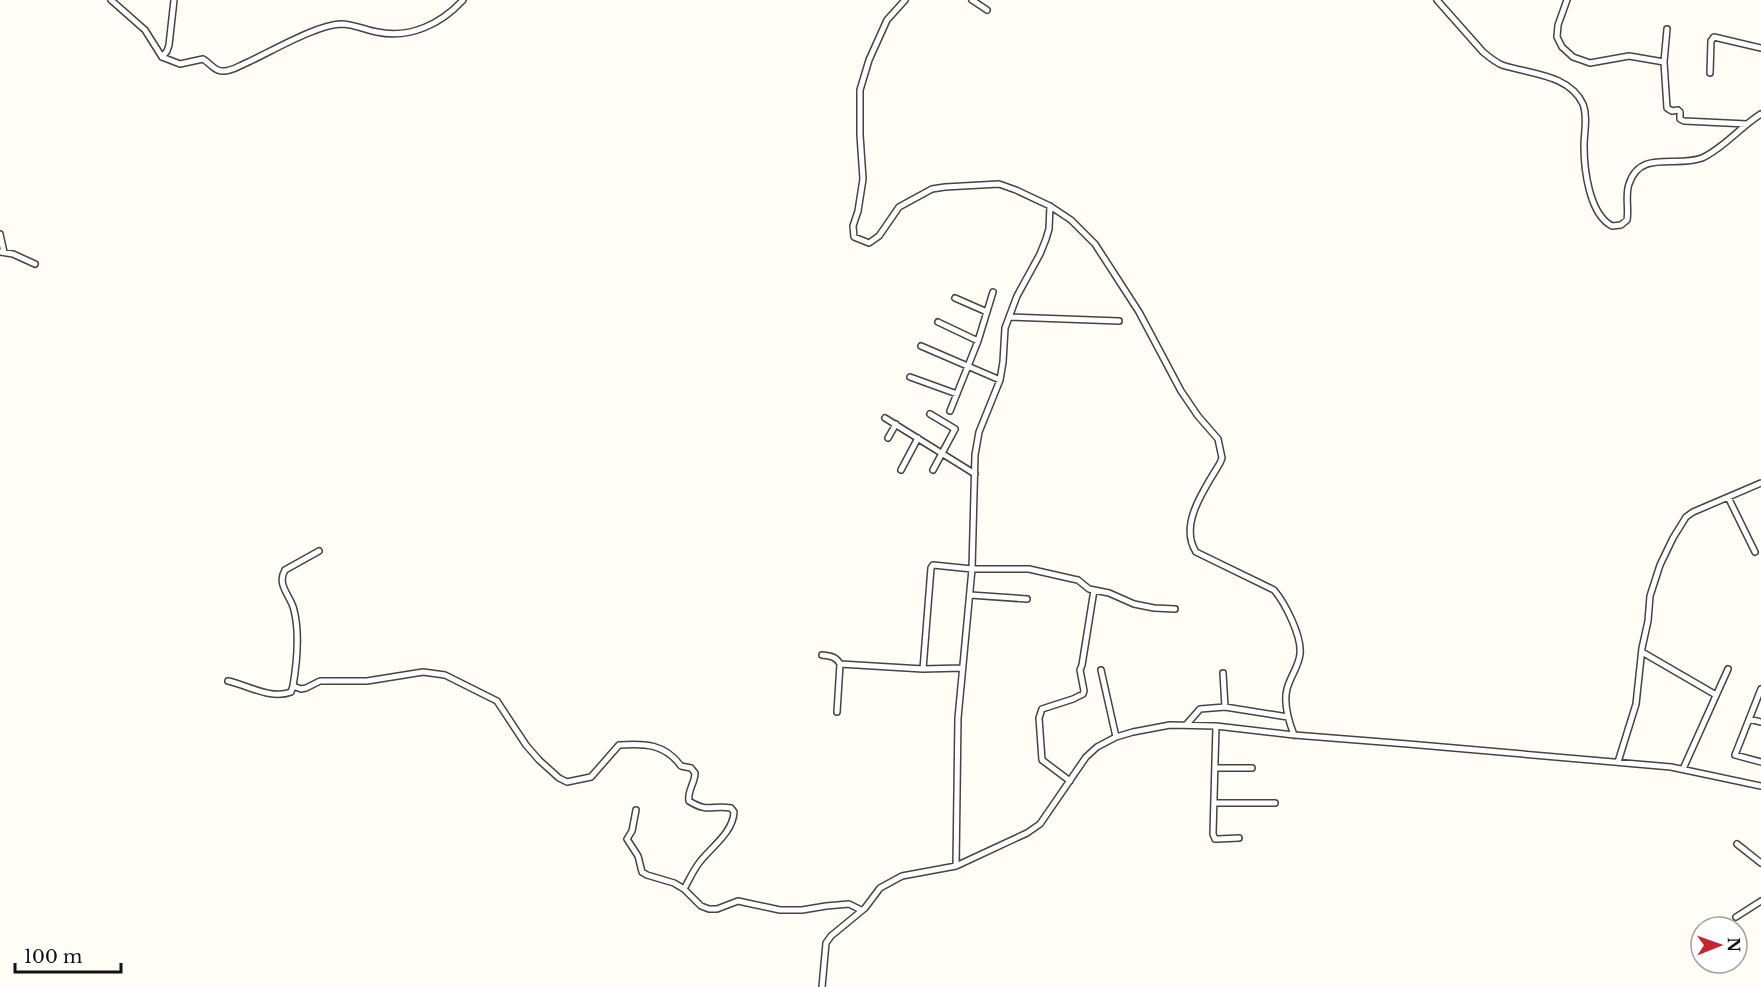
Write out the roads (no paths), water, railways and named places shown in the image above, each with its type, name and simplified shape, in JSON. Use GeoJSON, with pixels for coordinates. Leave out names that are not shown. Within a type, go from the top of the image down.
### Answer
{"type":"FeatureCollection","features":[{"type":"Feature","properties":{"kind":"street"},"geometry":{"type":"LineString","coordinates":[[111,0],[145,30],[162,57],[180,64],[203,59],[216,70],[228,71],[295,39],[340,24],[380,33],[417,32],[440,20],[463,0]]}},
{"type":"Feature","properties":{"kind":"street"},"geometry":{"type":"LineString","coordinates":[[162,57],[169,45],[174,0]]}},
{"type":"Feature","properties":{"kind":"street"},"geometry":{"type":"LineString","coordinates":[[905,0],[887,20],[869,60],[860,90],[863,179],[854,237],[869,243],[879,236],[899,207],[926,192],[945,187],[999,184],[1050,206],[1071,220],[1095,244],[1138,312],[1181,391],[1218,440],[1222,458],[1201,496],[1192,522],[1190,541],[1196,552],[1274,590],[1282,599],[1296,632],[1300,654],[1286,691],[1288,717],[1294,735]]}},
{"type":"Feature","properties":{"kind":"street"},"geometry":{"type":"LineString","coordinates":[[972,0],[987,10]]}},
{"type":"Feature","properties":{"kind":"street"},"geometry":{"type":"LineString","coordinates":[[1437,0],[1490,58],[1502,65],[1545,75],[1569,88],[1578,97],[1585,111],[1584,147],[1590,193],[1601,217],[1610,225],[1625,224],[1629,184],[1642,165],[1698,159],[1716,150],[1761,114]]}},
{"type":"Feature","properties":{"kind":"street"},"geometry":{"type":"LineString","coordinates":[[1567,0],[1558,25],[1557,37],[1562,47],[1574,57],[1590,63],[1629,56],[1664,62]]}},
{"type":"Feature","properties":{"kind":"street"},"geometry":{"type":"LineString","coordinates":[[1667,29],[1664,62],[1666,108],[1672,111],[1678,110],[1680,120],[1748,124]]}},
{"type":"Feature","properties":{"kind":"street"},"geometry":{"type":"LineString","coordinates":[[1710,73],[1711,41],[1714,37],[1761,48]]}},
{"type":"Feature","properties":{"kind":"street"},"geometry":{"type":"LineString","coordinates":[[956,866],[958,726],[972,569],[975,455],[979,432],[1000,380],[1005,328],[1017,296],[1046,239],[1050,206]]}},
{"type":"Feature","properties":{"kind":"street"},"geometry":{"type":"LineString","coordinates":[[0,234],[2,252],[13,254],[35,264]]}},
{"type":"Feature","properties":{"kind":"street"},"geometry":{"type":"LineString","coordinates":[[950,411],[978,341],[993,292]]}},
{"type":"Feature","properties":{"kind":"street"},"geometry":{"type":"LineString","coordinates":[[955,298],[987,312]]}},
{"type":"Feature","properties":{"kind":"street"},"geometry":{"type":"LineString","coordinates":[[1009,317],[1119,321]]}},
{"type":"Feature","properties":{"kind":"street"},"geometry":{"type":"LineString","coordinates":[[938,322],[978,341]]}},
{"type":"Feature","properties":{"kind":"street"},"geometry":{"type":"LineString","coordinates":[[921,346],[1000,380]]}},
{"type":"Feature","properties":{"kind":"street"},"geometry":{"type":"LineString","coordinates":[[910,377],[957,394]]}},
{"type":"Feature","properties":{"kind":"street"},"geometry":{"type":"LineString","coordinates":[[930,414],[955,429],[933,470]]}},
{"type":"Feature","properties":{"kind":"street"},"geometry":{"type":"LineString","coordinates":[[885,418],[975,474]]}},
{"type":"Feature","properties":{"kind":"street"},"geometry":{"type":"LineString","coordinates":[[888,438],[896,424]]}},
{"type":"Feature","properties":{"kind":"street"},"geometry":{"type":"LineString","coordinates":[[902,470],[918,438]]}},
{"type":"Feature","properties":{"kind":"street"},"geometry":{"type":"LineString","coordinates":[[1618,762],[1636,704],[1650,596],[1660,565],[1673,538],[1686,517],[1693,512],[1761,483]]}},
{"type":"Feature","properties":{"kind":"street"},"geometry":{"type":"LineString","coordinates":[[1728,496],[1755,552]]}},
{"type":"Feature","properties":{"kind":"street"},"geometry":{"type":"LineString","coordinates":[[228,681],[260,692],[285,694],[291,692],[297,656],[297,625],[294,607],[282,583],[282,575],[285,570],[319,551]]}},
{"type":"Feature","properties":{"kind":"street"},"geometry":{"type":"LineString","coordinates":[[923,669],[931,568],[937,565],[972,569],[1029,569],[1078,580],[1089,589],[1109,593],[1144,607],[1175,609]]}},
{"type":"Feature","properties":{"kind":"street"},"geometry":{"type":"LineString","coordinates":[[1070,781],[1042,760],[1039,718],[1042,709],[1083,694],[1080,670],[1094,590]]}},
{"type":"Feature","properties":{"kind":"street"},"geometry":{"type":"LineString","coordinates":[[970,595],[1027,600]]}},
{"type":"Feature","properties":{"kind":"street"},"geometry":{"type":"LineString","coordinates":[[1642,652],[1716,695]]}},
{"type":"Feature","properties":{"kind":"street"},"geometry":{"type":"LineString","coordinates":[[822,655],[831,656],[840,664],[837,712]]}},
{"type":"Feature","properties":{"kind":"street"},"geometry":{"type":"LineString","coordinates":[[840,664],[923,669],[962,668]]}},
{"type":"Feature","properties":{"kind":"street"},"geometry":{"type":"LineString","coordinates":[[1683,769],[1728,669]]}},
{"type":"Feature","properties":{"kind":"street"},"geometry":{"type":"LineString","coordinates":[[1101,670],[1116,738]]}},
{"type":"Feature","properties":{"kind":"street"},"geometry":{"type":"LineString","coordinates":[[293,686],[301,689],[320,681],[367,681],[423,672],[445,675],[497,701],[532,753],[559,778],[567,782],[591,777],[619,745],[629,744],[664,749],[681,766],[690,768],[695,773],[695,780],[688,794],[689,801],[703,808],[726,807],[731,808],[734,812],[734,817],[725,834],[698,865],[684,889]]}},
{"type":"Feature","properties":{"kind":"street"},"geometry":{"type":"LineString","coordinates":[[1223,673],[1225,707]]}},
{"type":"Feature","properties":{"kind":"street"},"geometry":{"type":"LineString","coordinates":[[1761,689],[1735,755],[1761,762]]}},
{"type":"Feature","properties":{"kind":"street"},"geometry":{"type":"LineString","coordinates":[[1186,725],[1200,709],[1225,707],[1288,717]]}},
{"type":"Feature","properties":{"kind":"street"},"geometry":{"type":"LineString","coordinates":[[1749,719],[1761,722]]}},
{"type":"Feature","properties":{"kind":"street"},"geometry":{"type":"LineString","coordinates":[[822,987],[826,943],[831,936],[865,908],[880,888],[902,876],[956,866],[1027,832],[1040,824],[1091,752],[1116,738],[1147,729],[1170,725],[1216,726],[1294,735],[1618,762],[1683,769],[1761,784]]}},
{"type":"Feature","properties":{"kind":"street"},"geometry":{"type":"LineString","coordinates":[[1216,726],[1212,831],[1214,837],[1218,839],[1239,838]]}},
{"type":"Feature","properties":{"kind":"street"},"geometry":{"type":"LineString","coordinates":[[1216,768],[1252,768]]}},
{"type":"Feature","properties":{"kind":"street"},"geometry":{"type":"LineString","coordinates":[[1214,802],[1275,803]]}},
{"type":"Feature","properties":{"kind":"street"},"geometry":{"type":"LineString","coordinates":[[636,810],[632,831],[627,839],[638,856],[640,870],[647,875],[674,883],[684,889],[696,902],[709,909],[745,902],[780,910],[802,910],[849,904],[861,910]]}},
{"type":"Feature","properties":{"kind":"street"},"geometry":{"type":"LineString","coordinates":[[1737,844],[1761,863]]}},
{"type":"Feature","properties":{"kind":"street"},"geometry":{"type":"LineString","coordinates":[[1739,915],[1761,901]]}}]}
